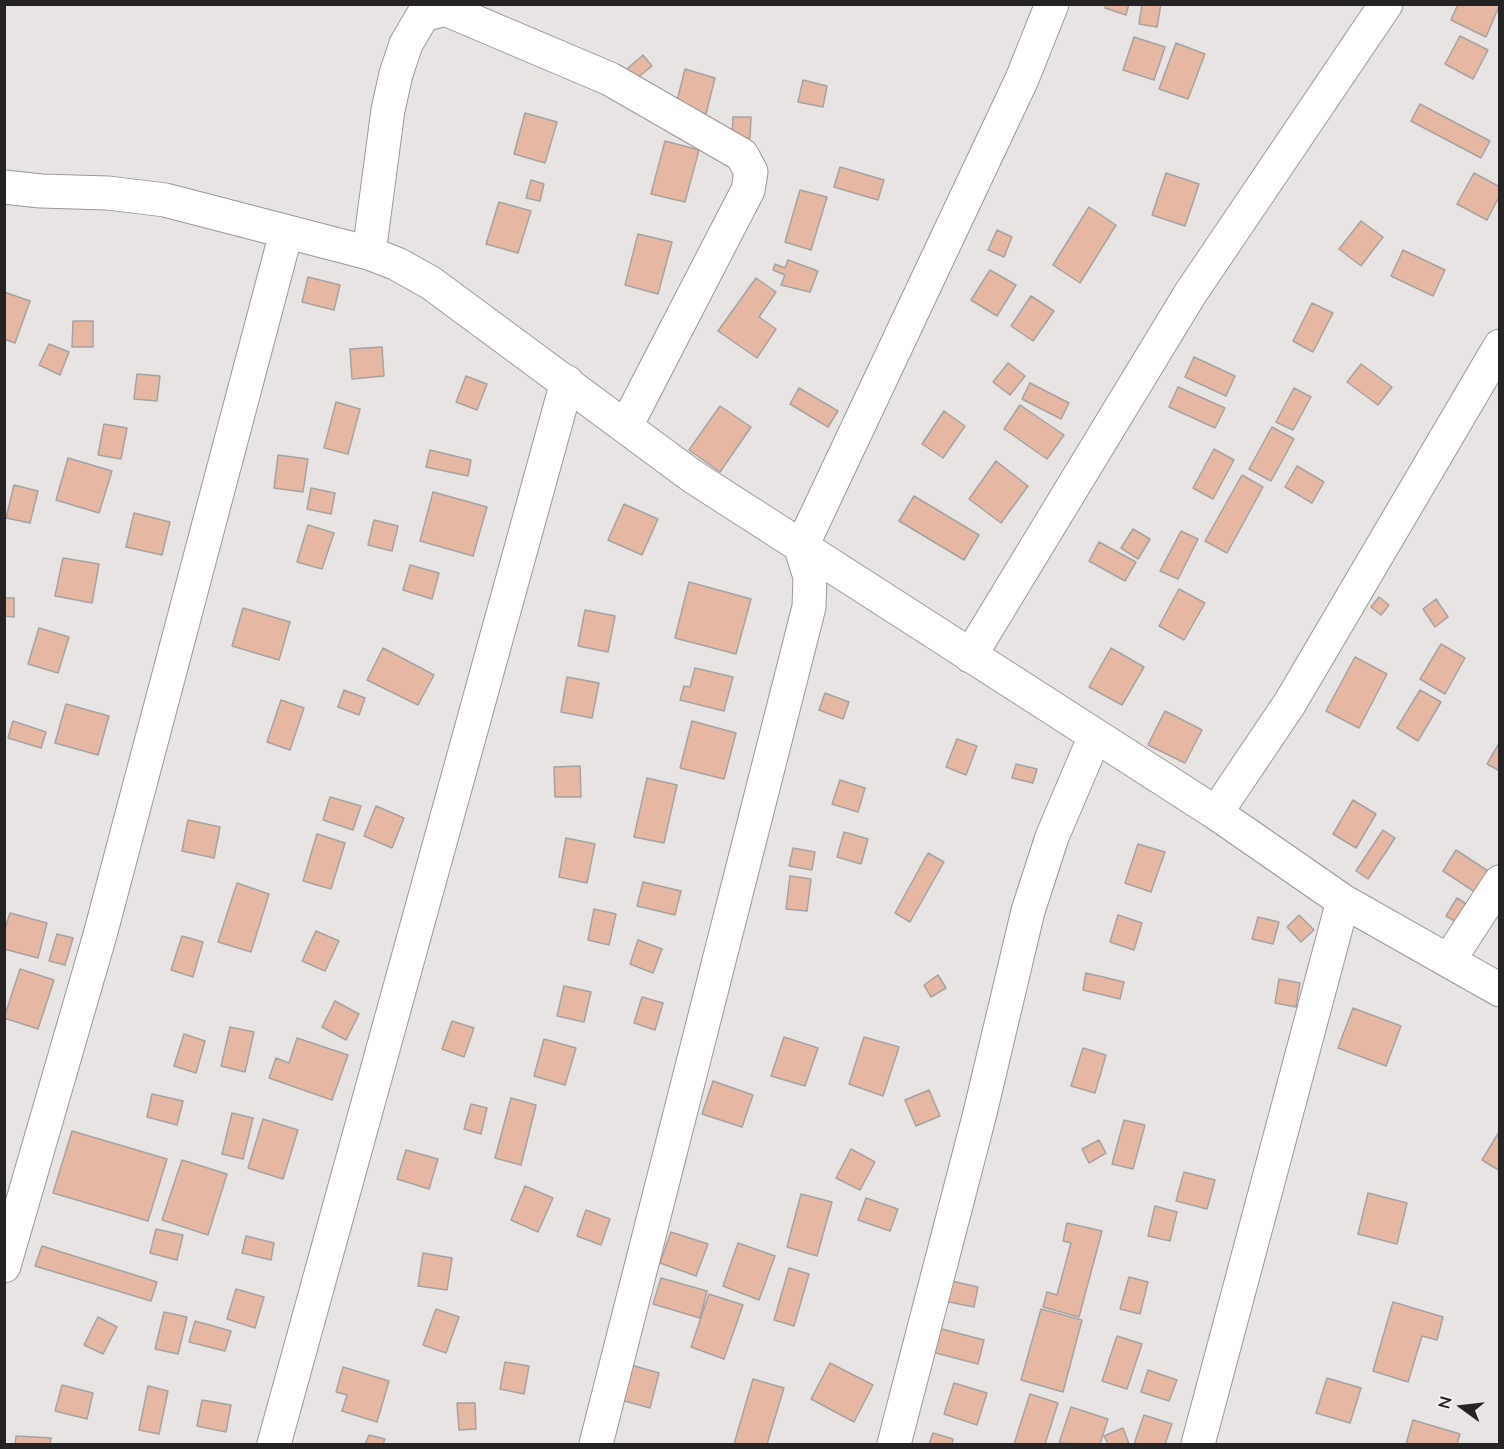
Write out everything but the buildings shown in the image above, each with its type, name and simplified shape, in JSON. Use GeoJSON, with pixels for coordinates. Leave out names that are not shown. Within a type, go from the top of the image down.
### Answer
{"type":"FeatureCollection","features":[{"type":"Feature","properties":{"kind":"street"},"geometry":{"type":"LineString","coordinates":[[596,1444],[809,607],[810,577],[801,548],[1022,79],[1052,4]]}},
{"type":"Feature","properties":{"kind":"street"},"geometry":{"type":"LineString","coordinates":[[970,656],[1190,294],[1386,4]]}},
{"type":"Feature","properties":{"kind":"street"},"geometry":{"type":"LineString","coordinates":[[369,253],[388,110],[396,74],[406,45],[423,15],[445,9],[610,79],[742,155],[751,172],[748,190],[626,426]]}},
{"type":"Feature","properties":{"kind":"street"},"geometry":{"type":"LineString","coordinates":[[4,187],[41,191],[108,193],[165,200],[369,253],[431,283],[692,476],[1216,813],[1343,901],[1500,990]]}},
{"type":"Feature","properties":{"kind":"street"},"geometry":{"type":"LineString","coordinates":[[4,1266],[100,935],[286,233]]}},
{"type":"Feature","properties":{"kind":"street"},"geometry":{"type":"LineString","coordinates":[[1216,813],[1290,703],[1500,346]]}},
{"type":"Feature","properties":{"kind":"street"},"geometry":{"type":"LineString","coordinates":[[274,1444],[567,382]]}},
{"type":"Feature","properties":{"kind":"street"},"geometry":{"type":"LineString","coordinates":[[894,1444],[980,1113],[1028,911],[1052,837],[1095,736]]}},
{"type":"Feature","properties":{"kind":"street"},"geometry":{"type":"LineString","coordinates":[[1449,960],[1500,882]]}},
{"type":"Feature","properties":{"kind":"street"},"geometry":{"type":"LineString","coordinates":[[1198,1444],[1343,901]]}}]}
